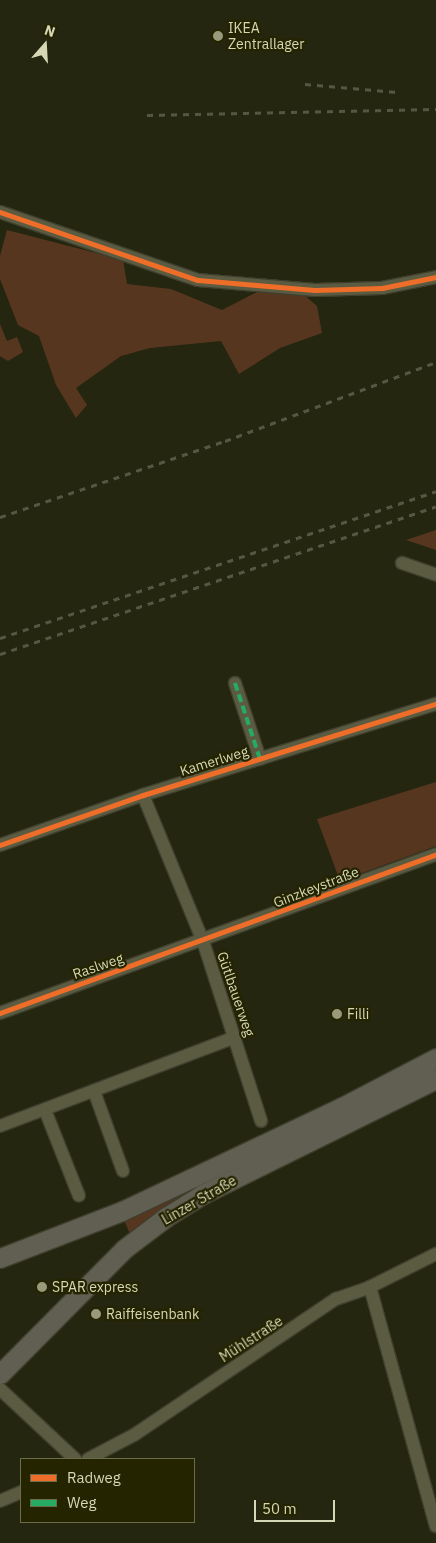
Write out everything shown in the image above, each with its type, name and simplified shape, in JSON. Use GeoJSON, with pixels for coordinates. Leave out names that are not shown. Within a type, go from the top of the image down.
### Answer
{"type":"FeatureCollection","features":[{"type":"Feature","properties":{"kind":"main road","name":"Linzer Straße"},"geometry":{"type":"LineString","coordinates":[[0,1258],[122,1211],[342,1108],[436,1058]]}},
{"type":"Feature","properties":{"kind":"main road","name":"Linzer Straße"},"geometry":{"type":"LineString","coordinates":[[0,1374],[124,1249],[166,1217],[203,1194],[436,1079]]}},
{"type":"Feature","properties":{"kind":"street"},"geometry":{"type":"LineString","coordinates":[[0,212],[198,280],[324,290],[382,288],[436,276]]}},
{"type":"Feature","properties":{"kind":"street"},"geometry":{"type":"LineString","coordinates":[[402,563],[436,575]]}},
{"type":"Feature","properties":{"kind":"street"},"geometry":{"type":"LineString","coordinates":[[235,683],[260,758]]}},
{"type":"Feature","properties":{"kind":"street","name":"Kamerlweg"},"geometry":{"type":"LineString","coordinates":[[0,845],[143,795],[436,704]]}},
{"type":"Feature","properties":{"kind":"street","name":"Gütlbauerweg"},"geometry":{"type":"LineString","coordinates":[[143,795],[203,941],[206,958],[236,1037],[261,1122]]}},
{"type":"Feature","properties":{"kind":"street","name":"Ginzkeystraße"},"geometry":{"type":"LineString","coordinates":[[203,941],[436,854]]}},
{"type":"Feature","properties":{"kind":"street","name":"Raslweg"},"geometry":{"type":"LineString","coordinates":[[0,1013],[203,941]]}},
{"type":"Feature","properties":{"kind":"street"},"geometry":{"type":"LineString","coordinates":[[0,1126],[236,1037]]}},
{"type":"Feature","properties":{"kind":"street"},"geometry":{"type":"LineString","coordinates":[[94,1091],[123,1171]]}},
{"type":"Feature","properties":{"kind":"street"},"geometry":{"type":"LineString","coordinates":[[45,1110],[79,1196]]}},
{"type":"Feature","properties":{"kind":"street","name":"Mühlstraße"},"geometry":{"type":"LineString","coordinates":[[90,1458],[134,1434],[336,1299],[370,1287],[436,1254]]}},
{"type":"Feature","properties":{"kind":"street"},"geometry":{"type":"LineString","coordinates":[[370,1287],[436,1526]]}},
{"type":"Feature","properties":{"kind":"street"},"geometry":{"type":"LineString","coordinates":[[0,1389],[74,1458]]}},
{"type":"Feature","properties":{"kind":"street"},"geometry":{"type":"LineString","coordinates":[[0,1501],[20,1492]]}},
{"type":"Feature","properties":{"kind":"shaded area"},"geometry":{"type":"Polygon","coordinates":[[[7,230],[123,260],[127,284],[171,289],[222,310],[265,288],[303,294],[317,306],[322,333],[280,348],[239,374],[221,341],[150,348],[121,356],[76,388],[87,405],[76,418],[56,385],[39,336],[18,325],[0,279],[0,256],[7,230]]]}},
{"type":"Feature","properties":{"kind":"shaded area"},"geometry":{"type":"Polygon","coordinates":[[[0,324],[7,341],[17,337],[23,352],[8,361],[0,356],[0,324]]]}},
{"type":"Feature","properties":{"kind":"shaded area"},"geometry":{"type":"Polygon","coordinates":[[[436,530],[436,550],[406,540],[436,530]]]}},
{"type":"Feature","properties":{"kind":"shaded area"},"geometry":{"type":"Polygon","coordinates":[[[436,782],[436,846],[340,881],[317,819],[436,782]]]}},
{"type":"Feature","properties":{"kind":"shaded area"},"geometry":{"type":"Polygon","coordinates":[[[265,1152],[130,1234],[124,1220],[265,1152]]]}},
{"type":"Feature","properties":{"kind":"railway"},"geometry":{"type":"LineString","coordinates":[[305,84],[397,92]]}},
{"type":"Feature","properties":{"kind":"railway"},"geometry":{"type":"LineString","coordinates":[[147,115],[436,109]]}},
{"type":"Feature","properties":{"kind":"railway"},"geometry":{"type":"LineString","coordinates":[[0,517],[225,441],[436,362]]}},
{"type":"Feature","properties":{"kind":"railway"},"geometry":{"type":"LineString","coordinates":[[0,638],[436,491]]}},
{"type":"Feature","properties":{"kind":"railway"},"geometry":{"type":"LineString","coordinates":[[0,654],[436,506]]}},
{"type":"Feature","properties":{"kind":"marked path"},"geometry":{"type":"LineString","coordinates":[[235,683],[260,759]]}},
{"type":"Feature","properties":{"kind":"cycle path"},"geometry":{"type":"LineString","coordinates":[[0,212],[198,280],[315,290],[382,288],[436,277]]}},
{"type":"Feature","properties":{"kind":"cycle path"},"geometry":{"type":"LineString","coordinates":[[0,845],[143,795],[436,704]]}},
{"type":"Feature","properties":{"kind":"cycle path"},"geometry":{"type":"LineString","coordinates":[[0,1013],[436,854]]}},
{"type":"Feature","properties":{"kind":"place","name":"IKEA Zentrallager"},"geometry":{"type":"Point","coordinates":[218,36]}},
{"type":"Feature","properties":{"kind":"place","name":"Filli"},"geometry":{"type":"Point","coordinates":[337,1014]}},
{"type":"Feature","properties":{"kind":"place","name":"SPAR express"},"geometry":{"type":"Point","coordinates":[42,1287]}},
{"type":"Feature","properties":{"kind":"place","name":"Raiffeisenbank"},"geometry":{"type":"Point","coordinates":[96,1314]}}]}
